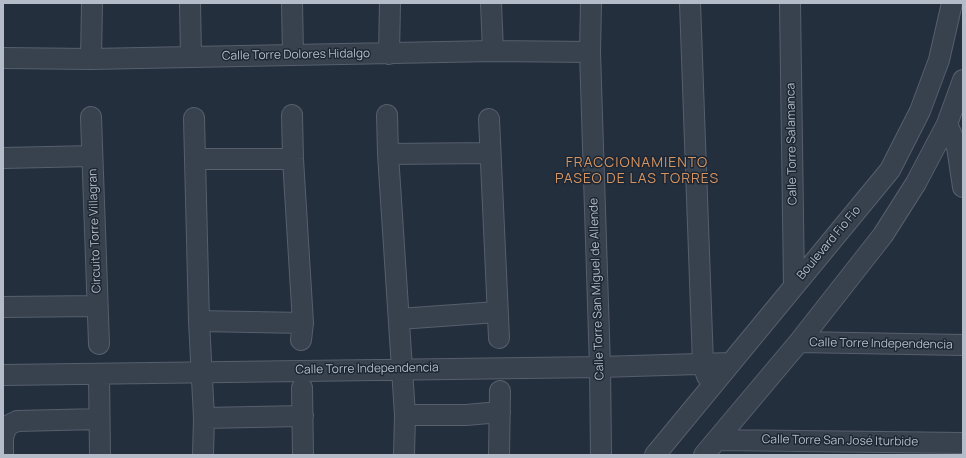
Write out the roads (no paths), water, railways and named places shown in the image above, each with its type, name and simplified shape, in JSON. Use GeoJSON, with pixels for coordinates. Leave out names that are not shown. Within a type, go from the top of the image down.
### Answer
{"type":"FeatureCollection","features":[{"type":"Feature","properties":{"kind":"street"},"geometry":{"type":"LineString","coordinates":[[91,59],[92,3]]}},
{"type":"Feature","properties":{"kind":"street"},"geometry":{"type":"LineString","coordinates":[[190,3],[190,56]]}},
{"type":"Feature","properties":{"kind":"street"},"geometry":{"type":"LineString","coordinates":[[292,3],[293,54]]}},
{"type":"Feature","properties":{"kind":"street"},"geometry":{"type":"LineString","coordinates":[[389,54],[390,3]]}},
{"type":"Feature","properties":{"kind":"street"},"geometry":{"type":"LineString","coordinates":[[491,3],[493,51]]}},
{"type":"Feature","properties":{"kind":"street","name":"Calle Torre San Miguel de Allende"},"geometry":{"type":"LineString","coordinates":[[591,3],[590,52],[600,367],[601,455]]}},
{"type":"Feature","properties":{"kind":"street"},"geometry":{"type":"LineString","coordinates":[[690,3],[702,364],[711,387]]}},
{"type":"Feature","properties":{"kind":"street","name":"Calle Torre Salamanca"},"geometry":{"type":"LineString","coordinates":[[790,3],[794,285]]}},
{"type":"Feature","properties":{"kind":"street","name":"Boulevard Fio Fio"},"geometry":{"type":"LineString","coordinates":[[655,455],[890,170],[920,111],[931,82],[939,60],[952,3]]}},
{"type":"Feature","properties":{"kind":"street","name":"Calle Torre Dolores Hidalgo"},"geometry":{"type":"LineString","coordinates":[[3,58],[91,59],[493,51],[590,52]]}},
{"type":"Feature","properties":{"kind":"street"},"geometry":{"type":"LineString","coordinates":[[704,455],[799,342],[884,235],[916,183],[947,124],[963,80]]}},
{"type":"Feature","properties":{"kind":"street"},"geometry":{"type":"LineString","coordinates":[[199,321],[302,332],[292,115]]}},
{"type":"Feature","properties":{"kind":"street"},"geometry":{"type":"LineString","coordinates":[[387,115],[388,154],[403,369],[405,415],[404,455]]}},
{"type":"Feature","properties":{"kind":"street","name":"Circuito Torre Villagran"},"geometry":{"type":"LineString","coordinates":[[91,117],[99,344]]}},
{"type":"Feature","properties":{"kind":"street"},"geometry":{"type":"LineString","coordinates":[[194,118],[199,321],[204,418],[203,455]]}},
{"type":"Feature","properties":{"kind":"street"},"geometry":{"type":"LineString","coordinates":[[489,119],[499,338]]}},
{"type":"Feature","properties":{"kind":"street"},"geometry":{"type":"LineString","coordinates":[[947,124],[957,148],[963,187]]}},
{"type":"Feature","properties":{"kind":"street"},"geometry":{"type":"LineString","coordinates":[[388,154],[490,153]]}},
{"type":"Feature","properties":{"kind":"street","name":"Circuito Torre Villagran"},"geometry":{"type":"LineString","coordinates":[[3,158],[92,156]]}},
{"type":"Feature","properties":{"kind":"street"},"geometry":{"type":"LineString","coordinates":[[196,159],[293,159]]}},
{"type":"Feature","properties":{"kind":"street","name":"Circuito Torre Villagran"},"geometry":{"type":"LineString","coordinates":[[3,307],[97,306]]}},
{"type":"Feature","properties":{"kind":"street"},"geometry":{"type":"LineString","coordinates":[[399,319],[497,312]]}},
{"type":"Feature","properties":{"kind":"street","name":"Calle Torre Independencia"},"geometry":{"type":"LineString","coordinates":[[799,342],[963,345]]}},
{"type":"Feature","properties":{"kind":"street","name":"Calle Torre Independencia"},"geometry":{"type":"LineString","coordinates":[[3,375],[99,375],[202,372],[600,367],[731,363]]}},
{"type":"Feature","properties":{"kind":"street"},"geometry":{"type":"LineString","coordinates":[[99,375],[100,455]]}},
{"type":"Feature","properties":{"kind":"street"},"geometry":{"type":"LineString","coordinates":[[302,388],[303,455]]}},
{"type":"Feature","properties":{"kind":"street"},"geometry":{"type":"LineString","coordinates":[[499,455],[500,391]]}},
{"type":"Feature","properties":{"kind":"street"},"geometry":{"type":"LineString","coordinates":[[405,415],[466,415],[500,412]]}},
{"type":"Feature","properties":{"kind":"street"},"geometry":{"type":"LineString","coordinates":[[204,418],[303,416]]}},
{"type":"Feature","properties":{"kind":"street"},"geometry":{"type":"LineString","coordinates":[[3,455],[3,437],[7,426],[17,422],[99,419]]}},
{"type":"Feature","properties":{"kind":"street","name":"Calle Torre San José Iturbide"},"geometry":{"type":"LineString","coordinates":[[717,440],[963,443]]}},
{"type":"Feature","properties":{"kind":"district","name":"FRACCIONAMIENTO PASEO DE LAS TORRES"},"geometry":{"type":"Point","coordinates":[637,172]}}]}
